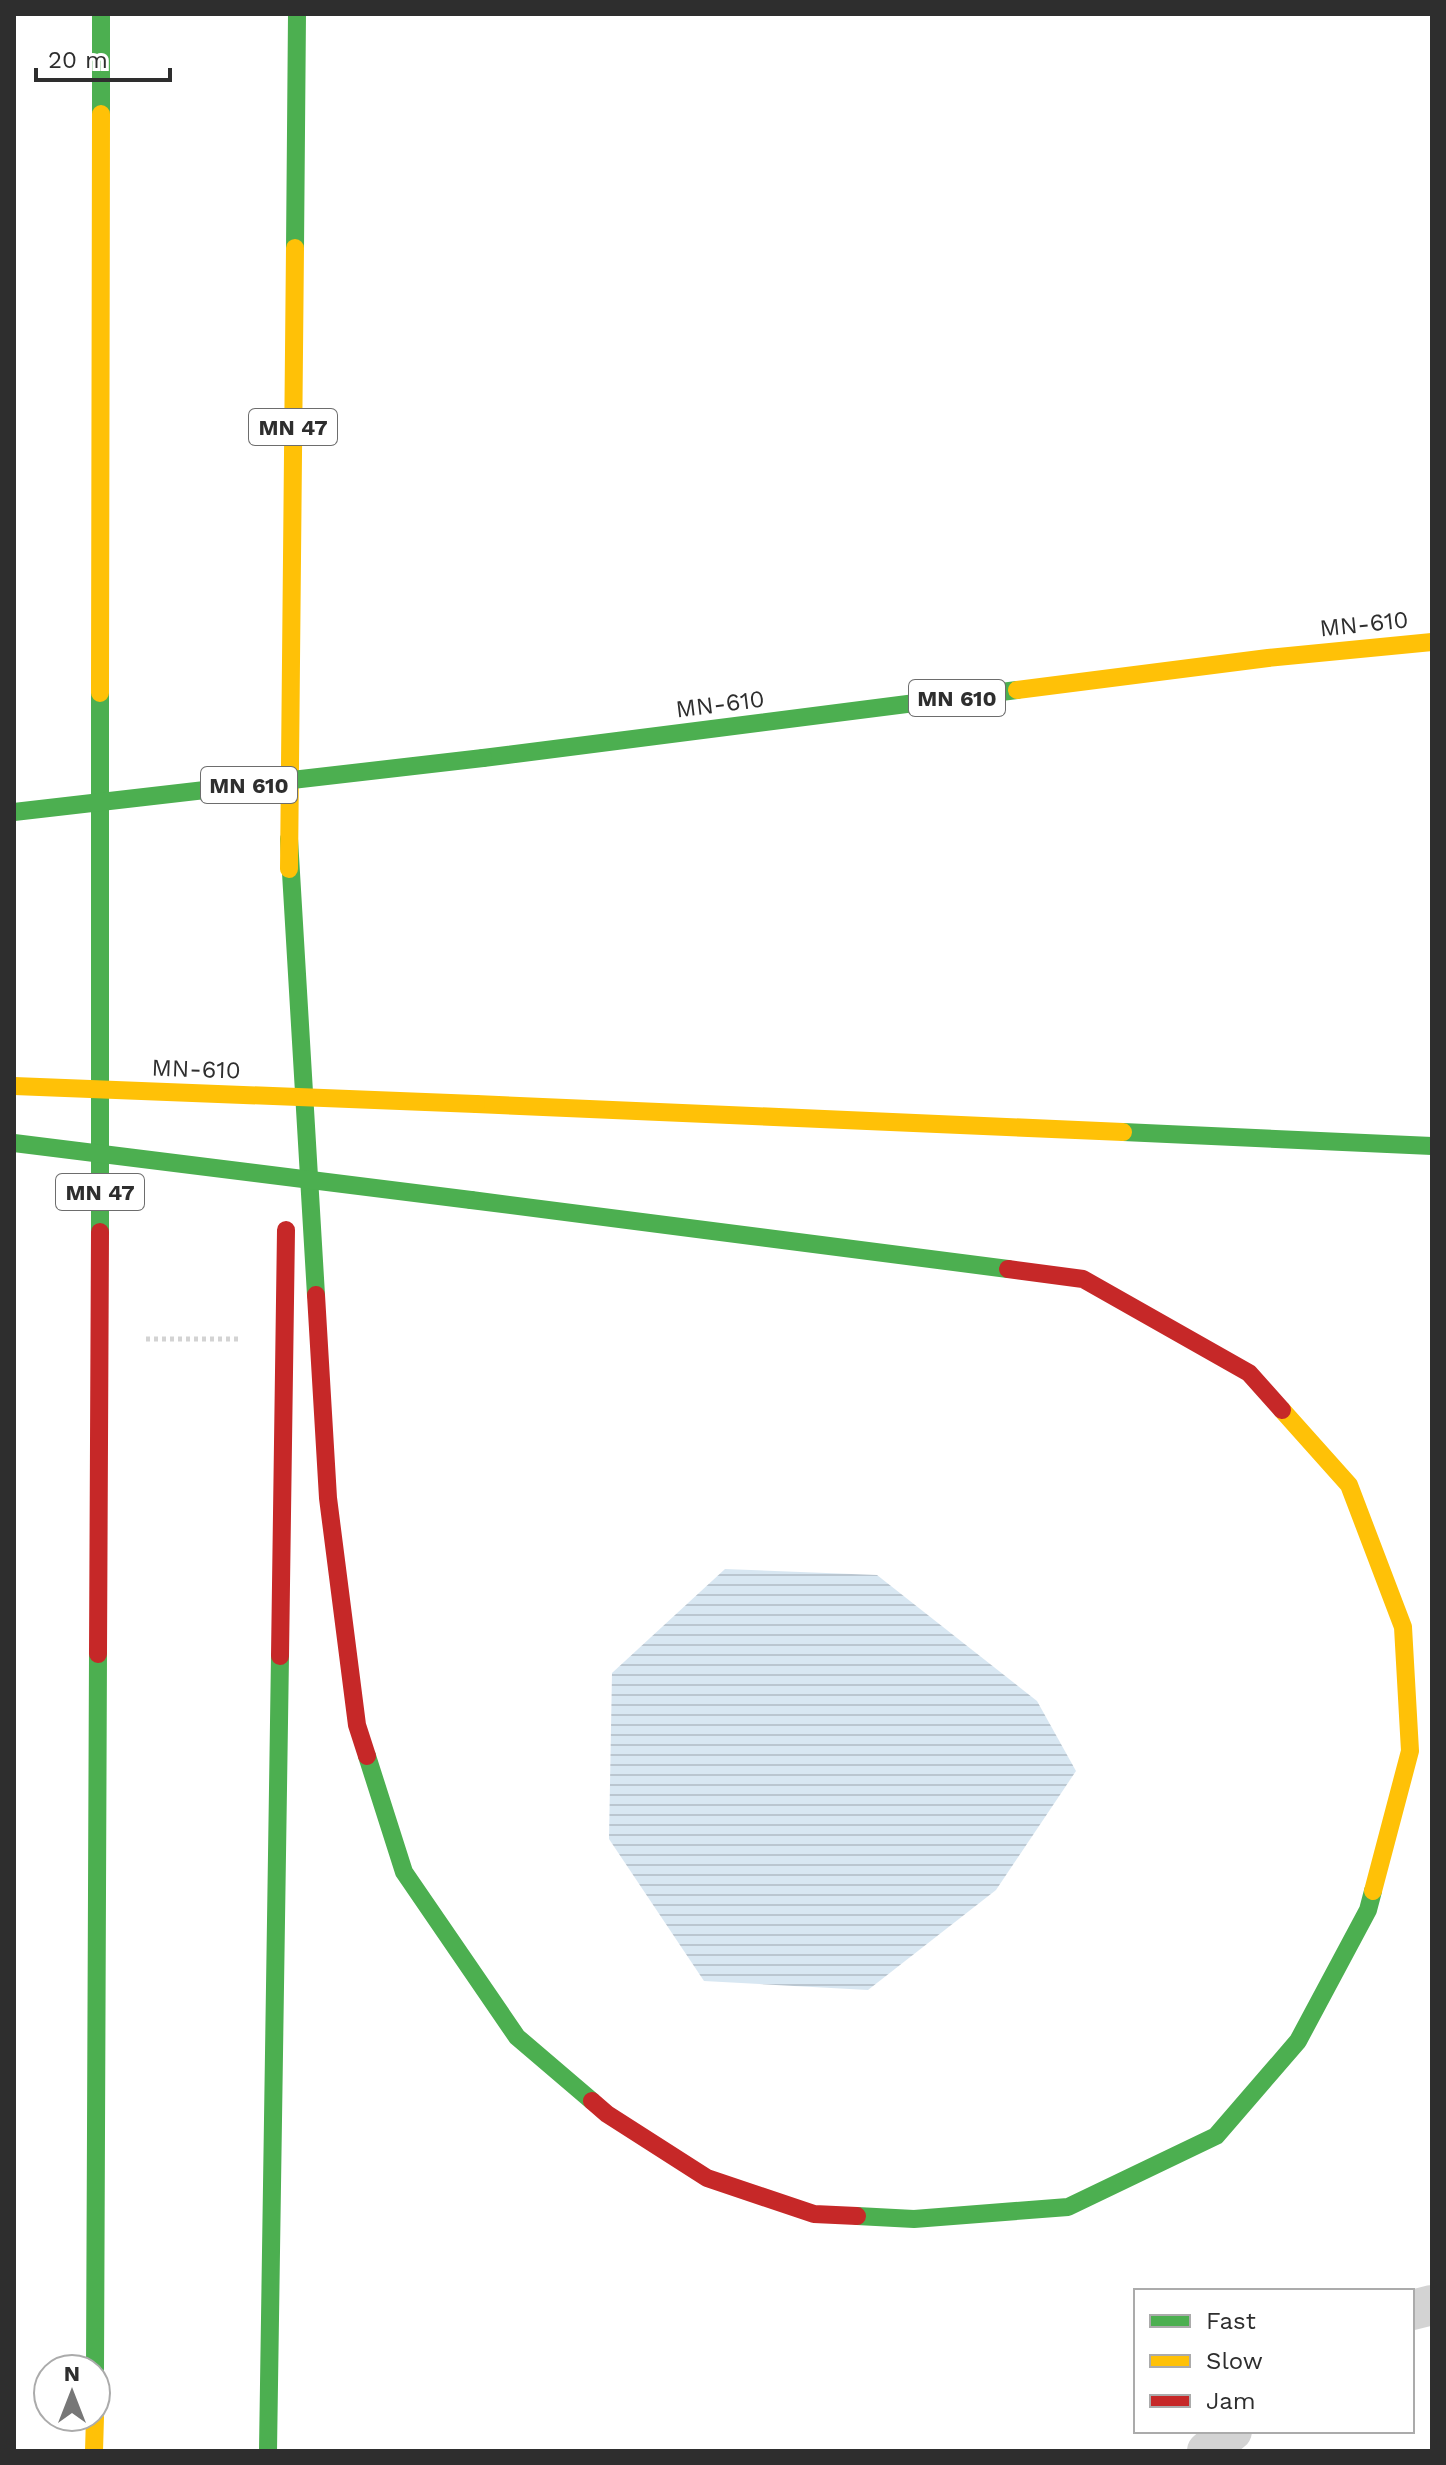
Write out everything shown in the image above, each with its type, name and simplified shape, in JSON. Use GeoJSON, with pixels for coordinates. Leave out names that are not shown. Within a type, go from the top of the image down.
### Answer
{"type":"FeatureCollection","features":[{"type":"Feature","properties":{"kind":"highway","name":"MN 47"},"geometry":{"type":"LineString","coordinates":[[95,2353],[101,14]]}},
{"type":"Feature","properties":{"kind":"highway","name":"MN 47"},"geometry":{"type":"LineString","coordinates":[[287,1120],[297,14]]}},
{"type":"Feature","properties":{"kind":"highway"},"geometry":{"type":"LineString","coordinates":[[1268,658],[1417,624]]}},
{"type":"Feature","properties":{"kind":"highway","name":"MN-610"},"geometry":{"type":"LineString","coordinates":[[14,812],[483,758],[1268,658],[1432,642]]}},
{"type":"Feature","properties":{"kind":"highway"},"geometry":{"type":"LineString","coordinates":[[14,1143],[471,1200],[1083,1279],[1249,1373],[1349,1485],[1403,1627],[1410,1751],[1368,1910],[1298,2041],[1216,2136],[1068,2207],[914,2219],[814,2214],[707,2178],[607,2114],[517,2037],[404,1872],[357,1725],[328,1498],[289,839]]}},
{"type":"Feature","properties":{"kind":"highway","name":"MN-610"},"geometry":{"type":"LineString","coordinates":[[14,1086],[1432,1146]]}},
{"type":"Feature","properties":{"kind":"highway"},"geometry":{"type":"LineString","coordinates":[[1211,1135],[1373,1162]]}},
{"type":"Feature","properties":{"kind":"highway"},"geometry":{"type":"LineString","coordinates":[[268,2451],[286,1152]]}},
{"type":"Feature","properties":{"kind":"street"},"geometry":{"type":"LineString","coordinates":[[1207,2451],[1230,2433]]}},
{"type":"Feature","properties":{"kind":"path"},"geometry":{"type":"LineString","coordinates":[[100,1340],[285,1339]]}},
{"type":"Feature","properties":{"kind":"shaded area"},"geometry":{"type":"Polygon","coordinates":[[[725,1569],[877,1575],[1037,1701],[1076,1771],[996,1890],[868,1990],[704,1981],[609,1839],[612,1673],[725,1569]]]}},
{"type":"Feature","properties":{"kind":"traffic: fast"},"geometry":{"type":"LineString","coordinates":[[101,14],[101,114]]}},
{"type":"Feature","properties":{"kind":"traffic: fast"},"geometry":{"type":"LineString","coordinates":[[295,248],[297,14]]}},
{"type":"Feature","properties":{"kind":"traffic: fast"},"geometry":{"type":"LineString","coordinates":[[483,758],[1017,690]]}},
{"type":"Feature","properties":{"kind":"traffic: fast"},"geometry":{"type":"LineString","coordinates":[[100,693],[100,1232]]}},
{"type":"Feature","properties":{"kind":"traffic: fast"},"geometry":{"type":"LineString","coordinates":[[14,812],[483,758]]}},
{"type":"Feature","properties":{"kind":"traffic: fast"},"geometry":{"type":"LineString","coordinates":[[289,839],[316,1295]]}},
{"type":"Feature","properties":{"kind":"traffic: fast"},"geometry":{"type":"LineString","coordinates":[[1123,1132],[1432,1146]]}},
{"type":"Feature","properties":{"kind":"traffic: fast"},"geometry":{"type":"LineString","coordinates":[[14,1143],[471,1200]]}},
{"type":"Feature","properties":{"kind":"traffic: fast"},"geometry":{"type":"LineString","coordinates":[[471,1200],[1008,1269]]}},
{"type":"Feature","properties":{"kind":"traffic: fast"},"geometry":{"type":"LineString","coordinates":[[95,2353],[98,1654]]}},
{"type":"Feature","properties":{"kind":"traffic: fast"},"geometry":{"type":"LineString","coordinates":[[268,2451],[280,1656]]}},
{"type":"Feature","properties":{"kind":"traffic: fast"},"geometry":{"type":"LineString","coordinates":[[367,1756],[404,1872],[517,2037],[592,2101]]}},
{"type":"Feature","properties":{"kind":"traffic: fast"},"geometry":{"type":"LineString","coordinates":[[857,2216],[914,2219],[1068,2207],[1216,2136],[1298,2041],[1368,1910],[1373,1891]]}},
{"type":"Feature","properties":{"kind":"traffic: slow"},"geometry":{"type":"LineString","coordinates":[[100,693],[101,114]]}},
{"type":"Feature","properties":{"kind":"traffic: slow"},"geometry":{"type":"LineString","coordinates":[[289,869],[295,248]]}},
{"type":"Feature","properties":{"kind":"traffic: slow"},"geometry":{"type":"LineString","coordinates":[[1017,690],[1268,658],[1432,642]]}},
{"type":"Feature","properties":{"kind":"traffic: slow"},"geometry":{"type":"LineString","coordinates":[[14,1086],[476,1104]]}},
{"type":"Feature","properties":{"kind":"traffic: slow"},"geometry":{"type":"LineString","coordinates":[[476,1104],[1123,1132]]}},
{"type":"Feature","properties":{"kind":"traffic: slow"},"geometry":{"type":"LineString","coordinates":[[1282,1410],[1349,1485],[1403,1627],[1410,1751],[1373,1891]]}},
{"type":"Feature","properties":{"kind":"traffic: slow"},"geometry":{"type":"LineString","coordinates":[[94,2451],[95,2433]]}},
{"type":"Feature","properties":{"kind":"traffic: jam"},"geometry":{"type":"LineString","coordinates":[[280,1656],[286,1230]]}},
{"type":"Feature","properties":{"kind":"traffic: jam"},"geometry":{"type":"LineString","coordinates":[[98,1654],[100,1232]]}},
{"type":"Feature","properties":{"kind":"traffic: jam"},"geometry":{"type":"LineString","coordinates":[[1008,1269],[1083,1279],[1249,1373],[1282,1410]]}},
{"type":"Feature","properties":{"kind":"traffic: jam"},"geometry":{"type":"LineString","coordinates":[[316,1295],[328,1498],[357,1725],[367,1756]]}},
{"type":"Feature","properties":{"kind":"traffic: jam"},"geometry":{"type":"LineString","coordinates":[[592,2101],[607,2114],[707,2178],[814,2214],[857,2216]]}}]}
